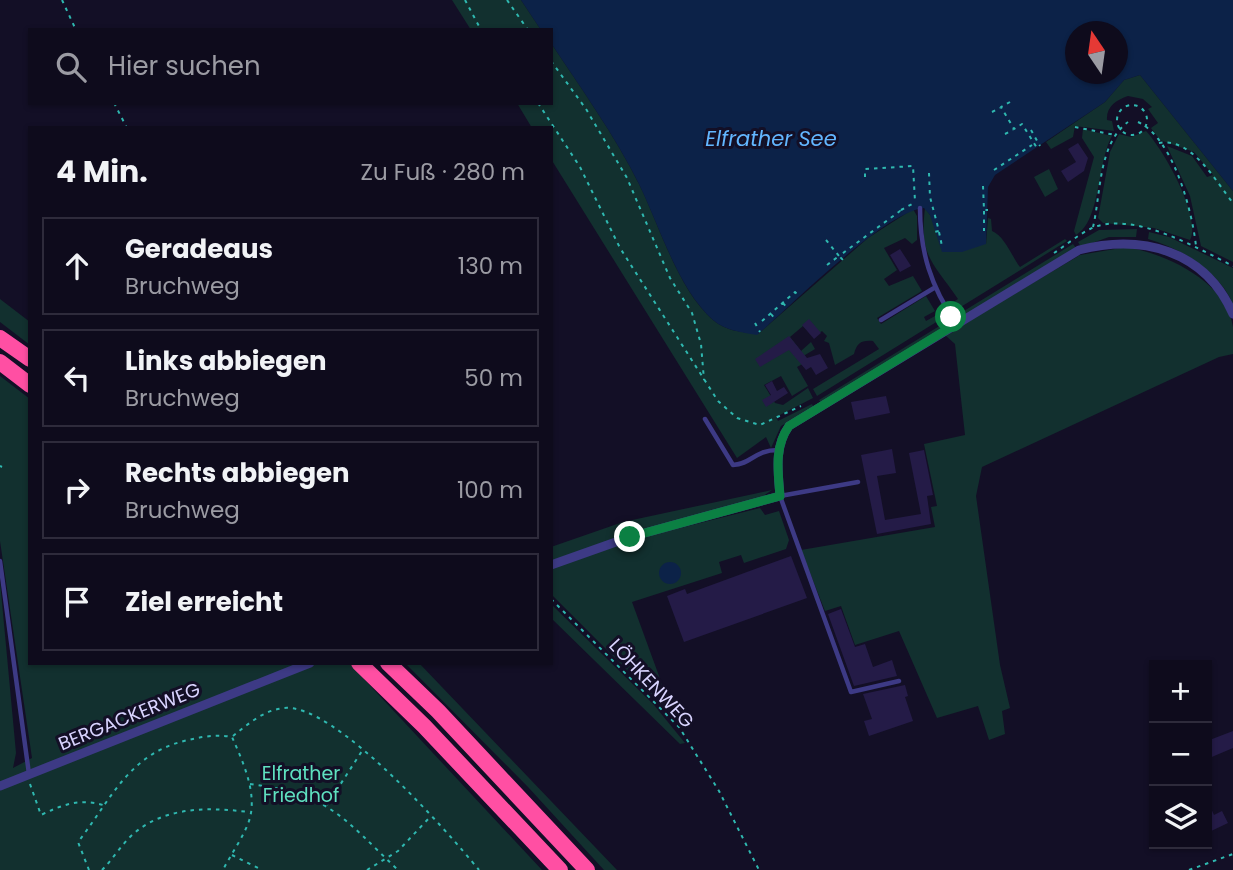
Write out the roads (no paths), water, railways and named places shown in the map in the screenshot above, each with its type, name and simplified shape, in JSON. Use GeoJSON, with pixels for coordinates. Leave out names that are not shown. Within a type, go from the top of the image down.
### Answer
{"type":"FeatureCollection","features":[{"type":"Feature","properties":{"kind":"highway"},"geometry":{"type":"LineString","coordinates":[[0,338],[28,358]]}},
{"type":"Feature","properties":{"kind":"highway"},"geometry":{"type":"LineString","coordinates":[[0,362],[28,383]]}},
{"type":"Feature","properties":{"kind":"highway"},"geometry":{"type":"LineString","coordinates":[[361,665],[424,726],[560,870]]}},
{"type":"Feature","properties":{"kind":"highway"},"geometry":{"type":"LineString","coordinates":[[390,665],[448,721],[587,870]]}},
{"type":"Feature","properties":{"kind":"street"},"geometry":{"type":"LineString","coordinates":[[553,564],[630,537],[780,496],[779,450],[781,437],[789,426],[1079,250],[1104,243],[1133,242],[1157,247],[1183,258],[1222,294],[1233,314]]}},
{"type":"Feature","properties":{"kind":"street","name":"BERGACKERWEG"},"geometry":{"type":"LineString","coordinates":[[0,786],[306,665]]}},
{"type":"Feature","properties":{"kind":"lane"},"geometry":{"type":"LineString","coordinates":[[918,209],[923,260],[934,288],[956,324]]}},
{"type":"Feature","properties":{"kind":"lane"},"geometry":{"type":"LineString","coordinates":[[881,320],[934,288]]}},
{"type":"Feature","properties":{"kind":"lane"},"geometry":{"type":"LineString","coordinates":[[705,419],[733,465],[742,464],[762,450],[779,450]]}},
{"type":"Feature","properties":{"kind":"lane"},"geometry":{"type":"LineString","coordinates":[[858,482],[780,496],[851,692],[899,681]]}},
{"type":"Feature","properties":{"kind":"lane"},"geometry":{"type":"LineString","coordinates":[[0,561],[29,774]]}},
{"type":"Feature","properties":{"kind":"water","name":"Elfrather See"},"geometry":{"type":"Polygon","coordinates":[[[521,0],[1233,0],[1233,191],[1140,75],[1128,79],[1128,21],[1065,21],[1065,84],[1121,84],[1105,102],[995,175],[988,187],[986,244],[962,252],[942,252],[930,215],[924,208],[907,213],[863,242],[757,335],[723,327],[713,320],[689,291],[619,147],[553,46],[553,28],[540,28],[521,0]]]}},
{"type":"Feature","properties":{"kind":"water"},"geometry":{"type":"Polygon","coordinates":[[[670,562],[678,565],[681,573],[678,581],[670,584],[662,581],[659,573],[662,565],[670,562]]]}},
{"type":"Feature","properties":{"kind":"park label","name":"Elfrather Friedhof"},"geometry":{"type":"Point","coordinates":[301,784]}}]}
